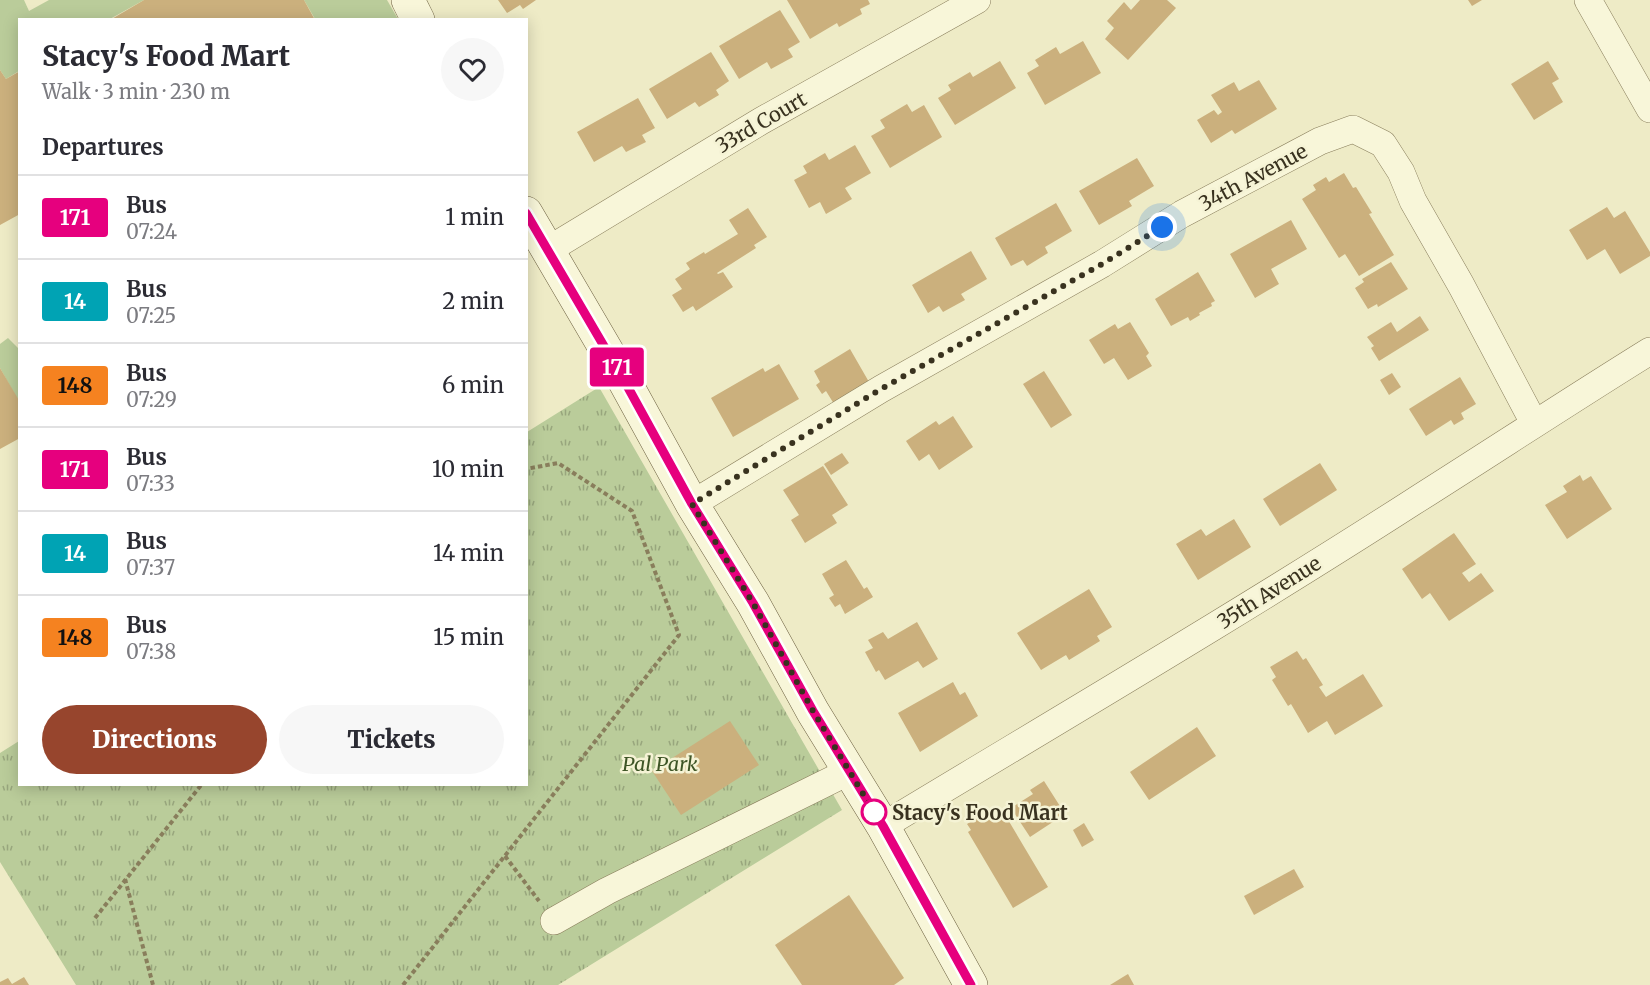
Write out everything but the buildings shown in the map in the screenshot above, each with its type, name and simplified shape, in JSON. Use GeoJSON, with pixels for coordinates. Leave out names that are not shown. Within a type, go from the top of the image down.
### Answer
{"type":"FeatureCollection","features":[{"type":"Feature","properties":{"kind":"street"},"geometry":{"type":"LineString","coordinates":[[408,0],[417,18]]}},
{"type":"Feature","properties":{"kind":"street","name":"33rd Court"},"geometry":{"type":"LineString","coordinates":[[548,250],[761,121],[977,0]]}},
{"type":"Feature","properties":{"kind":"street"},"geometry":{"type":"LineString","coordinates":[[1588,0],[1650,109]]}},
{"type":"Feature","properties":{"kind":"street","name":"34th Avenue"},"geometry":{"type":"LineString","coordinates":[[692,504],[881,389],[1102,264],[1182,214],[1320,141],[1353,129],[1383,144],[1401,172],[1413,201],[1461,285],[1534,423]]}},
{"type":"Feature","properties":{"kind":"street"},"geometry":{"type":"LineString","coordinates":[[528,216],[625,382],[692,504],[753,603],[813,711],[883,826],[971,985]]}},
{"type":"Feature","properties":{"kind":"street","name":"35th Avenue"},"geometry":{"type":"LineString","coordinates":[[883,826],[1145,669],[1414,502],[1534,423],[1650,351]]}},
{"type":"Feature","properties":{"kind":"street"},"geometry":{"type":"LineString","coordinates":[[554,921],[607,891],[849,771]]}},
{"type":"Feature","properties":{"kind":"path"},"geometry":{"type":"LineString","coordinates":[[403,985],[679,635],[632,511],[558,463],[528,469]]}},
{"type":"Feature","properties":{"kind":"path"},"geometry":{"type":"LineString","coordinates":[[95,918],[200,786]]}},
{"type":"Feature","properties":{"kind":"path"},"geometry":{"type":"LineString","coordinates":[[505,856],[554,921]]}},
{"type":"Feature","properties":{"kind":"path"},"geometry":{"type":"LineString","coordinates":[[125,878],[153,985]]}},
{"type":"Feature","properties":{"kind":"green space"},"geometry":{"type":"Polygon","coordinates":[[[0,0],[24,0],[29,11],[49,0],[144,0],[112,18],[18,18],[18,72],[6,79],[0,70],[0,0]]]}},
{"type":"Feature","properties":{"kind":"green space"},"geometry":{"type":"Polygon","coordinates":[[[304,0],[387,0],[397,18],[314,18],[304,0]]]}},
{"type":"Feature","properties":{"kind":"green space"},"geometry":{"type":"Polygon","coordinates":[[[8,338],[18,348],[18,400],[0,368],[0,344],[8,338]]]}},
{"type":"Feature","properties":{"kind":"green space","name":"Pal Park"},"geometry":{"type":"Polygon","coordinates":[[[599,387],[842,810],[558,985],[76,985],[0,862],[0,753],[18,742],[18,786],[528,786],[528,431],[599,387]]]}},
{"type":"Feature","properties":{"kind":"bus line","name":"171"},"geometry":{"type":"LineString","coordinates":[[528,216],[625,382],[692,504],[753,603],[813,711],[883,826],[971,985]]}},
{"type":"Feature","properties":{"kind":"place","name":"Stacy's Food Mart"},"geometry":{"type":"Point","coordinates":[874,812]}},
{"type":"Feature","properties":{"kind":"route"},"geometry":{"type":"LineString","coordinates":[[874,812],[813,711],[753,603],[692,504],[881,389],[1102,264],[1162,227]]}}]}
